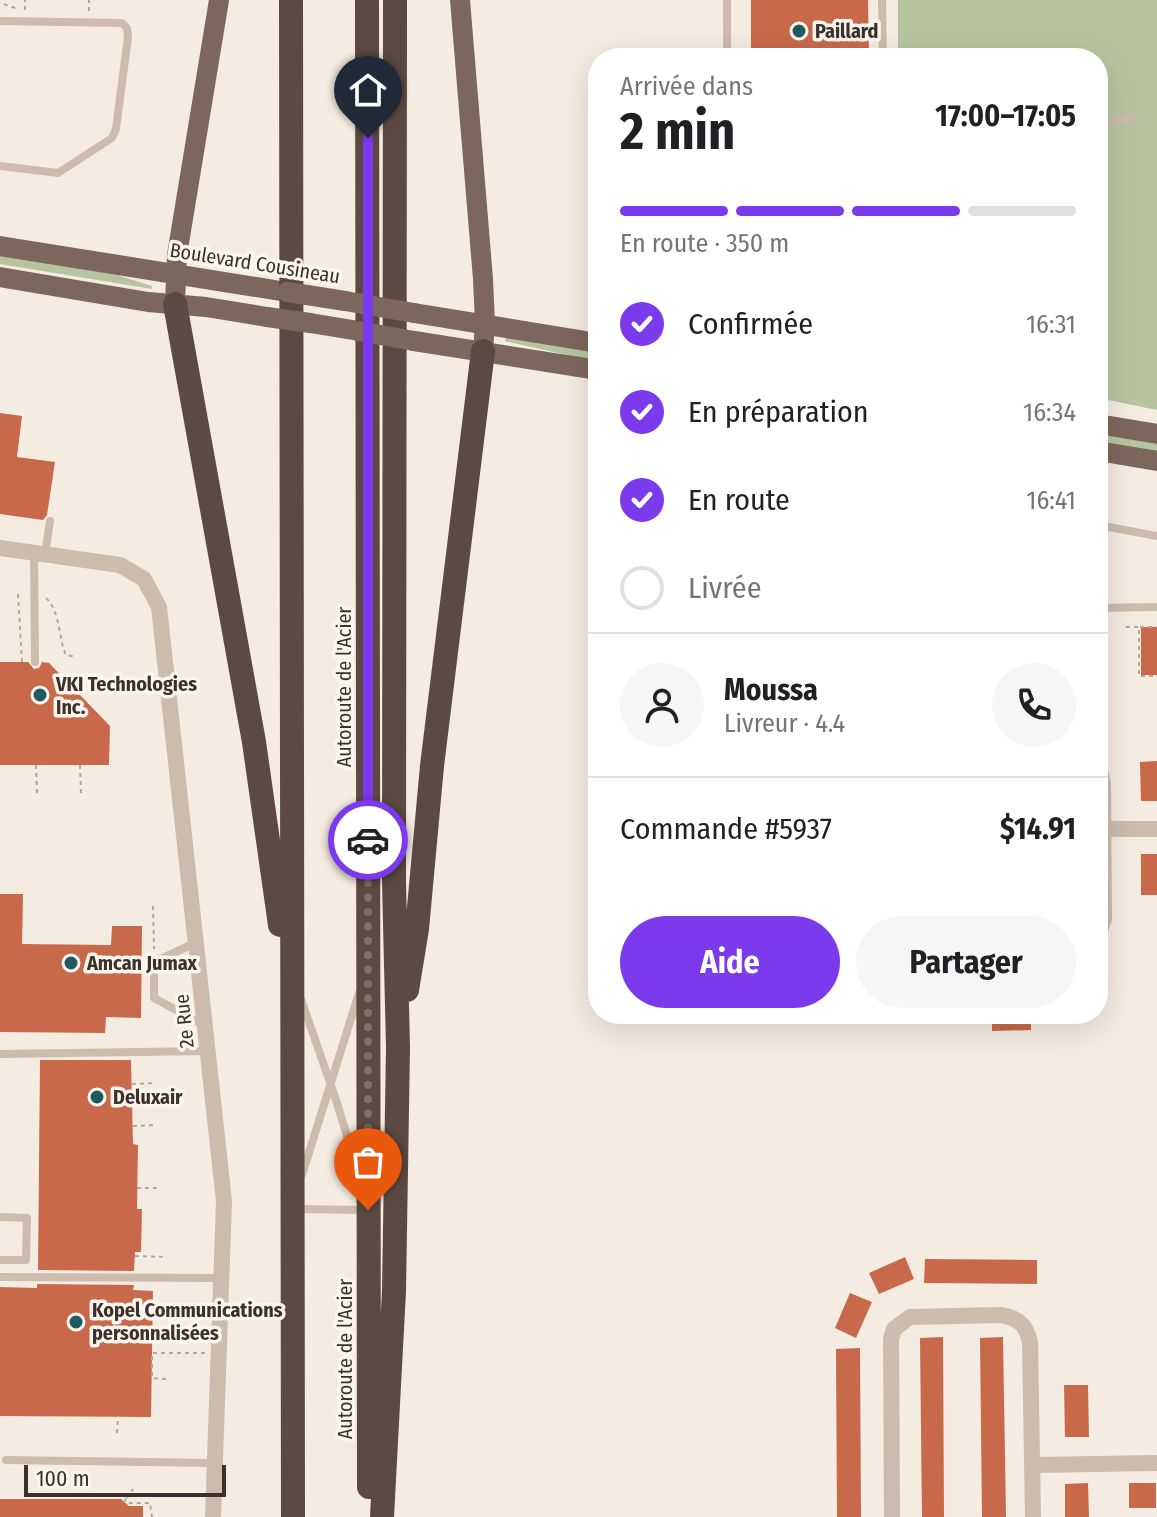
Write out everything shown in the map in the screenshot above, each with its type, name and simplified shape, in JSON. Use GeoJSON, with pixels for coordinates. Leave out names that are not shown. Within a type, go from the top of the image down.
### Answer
{"type":"FeatureCollection","features":[{"type":"Feature","properties":{"kind":"highway"},"geometry":{"type":"LineString","coordinates":[[291,0],[293,1517]]}},
{"type":"Feature","properties":{"kind":"highway","name":"Autoroute de l'Acier"},"geometry":{"type":"LineString","coordinates":[[367,0],[369,1517]]}},
{"type":"Feature","properties":{"kind":"highway"},"geometry":{"type":"LineString","coordinates":[[382,1517],[394,1291],[398,1047],[394,882],[395,0]]}},
{"type":"Feature","properties":{"kind":"highway"},"geometry":{"type":"LineString","coordinates":[[175,304],[254,742],[293,1015]]}},
{"type":"Feature","properties":{"kind":"highway"},"geometry":{"type":"LineString","coordinates":[[398,1047],[417,929],[432,766],[483,351]]}},
{"type":"Feature","properties":{"kind":"main road"},"geometry":{"type":"LineString","coordinates":[[175,304],[175,274],[219,0]]}},
{"type":"Feature","properties":{"kind":"main road"},"geometry":{"type":"LineString","coordinates":[[460,0],[485,324],[483,351]]}},
{"type":"Feature","properties":{"kind":"main road","name":"Boulevard Cousineau"},"geometry":{"type":"LineString","coordinates":[[0,246],[588,341]]}},
{"type":"Feature","properties":{"kind":"main road"},"geometry":{"type":"LineString","coordinates":[[0,277],[588,368]]}},
{"type":"Feature","properties":{"kind":"main road"},"geometry":{"type":"LineString","coordinates":[[1108,426],[1157,434]]}},
{"type":"Feature","properties":{"kind":"main road"},"geometry":{"type":"LineString","coordinates":[[1108,453],[1157,461]]}},
{"type":"Feature","properties":{"kind":"street","name":"2e Rue"},"geometry":{"type":"LineString","coordinates":[[0,548],[120,565],[144,579],[159,607],[224,1201],[213,1517]]}},
{"type":"Feature","properties":{"kind":"street"},"geometry":{"type":"LineString","coordinates":[[1108,829],[1157,829]]}},
{"type":"Feature","properties":{"kind":"street"},"geometry":{"type":"LineString","coordinates":[[892,1517],[891,1339],[894,1329],[910,1317],[1001,1315],[1013,1317],[1022,1323],[1030,1342],[1033,1517]]}},
{"type":"Feature","properties":{"kind":"street"},"geometry":{"type":"LineString","coordinates":[[1033,1465],[1157,1463]]}},
{"type":"Feature","properties":{"kind":"lane"},"geometry":{"type":"LineString","coordinates":[[727,0],[727,48]]}},
{"type":"Feature","properties":{"kind":"lane"},"geometry":{"type":"LineString","coordinates":[[882,0],[883,48]]}},
{"type":"Feature","properties":{"kind":"lane"},"geometry":{"type":"LineString","coordinates":[[0,21],[122,23],[127,28],[128,37],[114,137],[58,173],[0,166]]}},
{"type":"Feature","properties":{"kind":"lane"},"geometry":{"type":"LineString","coordinates":[[1108,122],[1133,117]]}},
{"type":"Feature","properties":{"kind":"lane"},"geometry":{"type":"LineString","coordinates":[[35,662],[34,594],[39,553],[50,521]]}},
{"type":"Feature","properties":{"kind":"lane"},"geometry":{"type":"LineString","coordinates":[[1108,527],[1157,536]]}},
{"type":"Feature","properties":{"kind":"lane"},"geometry":{"type":"LineString","coordinates":[[1108,608],[1157,607]]}},
{"type":"Feature","properties":{"kind":"lane"},"geometry":{"type":"LineString","coordinates":[[196,942],[154,962],[154,998],[205,1025]]}},
{"type":"Feature","properties":{"kind":"lane"},"geometry":{"type":"LineString","coordinates":[[283,943],[330,1083],[368,1210],[293,1209],[330,1083],[368,962]]}},
{"type":"Feature","properties":{"kind":"lane"},"geometry":{"type":"LineString","coordinates":[[0,1054],[208,1051]]}},
{"type":"Feature","properties":{"kind":"lane"},"geometry":{"type":"LineString","coordinates":[[0,1217],[27,1218],[26,1260],[0,1260]]}},
{"type":"Feature","properties":{"kind":"lane"},"geometry":{"type":"LineString","coordinates":[[0,1277],[221,1278]]}},
{"type":"Feature","properties":{"kind":"lane"},"geometry":{"type":"LineString","coordinates":[[6,1460],[215,1463]]}},
{"type":"Feature","properties":{"kind":"path"},"geometry":{"type":"LineString","coordinates":[[25,0],[25,10]]}},
{"type":"Feature","properties":{"kind":"path"},"geometry":{"type":"LineString","coordinates":[[89,0],[89,11]]}},
{"type":"Feature","properties":{"kind":"path"},"geometry":{"type":"LineString","coordinates":[[18,594],[22,662]]}},
{"type":"Feature","properties":{"kind":"path"},"geometry":{"type":"LineString","coordinates":[[34,594],[43,595],[51,602],[61,644],[66,655],[73,656]]}},
{"type":"Feature","properties":{"kind":"path"},"geometry":{"type":"LineString","coordinates":[[1126,627],[1157,627]]}},
{"type":"Feature","properties":{"kind":"path"},"geometry":{"type":"LineString","coordinates":[[1139,627],[1139,676],[1157,676]]}},
{"type":"Feature","properties":{"kind":"path"},"geometry":{"type":"LineString","coordinates":[[36,765],[37,795]]}},
{"type":"Feature","properties":{"kind":"path"},"geometry":{"type":"LineString","coordinates":[[80,765],[81,793]]}},
{"type":"Feature","properties":{"kind":"path"},"geometry":{"type":"LineString","coordinates":[[153,906],[154,962]]}},
{"type":"Feature","properties":{"kind":"path"},"geometry":{"type":"LineString","coordinates":[[132,1084],[155,1083]]}},
{"type":"Feature","properties":{"kind":"path"},"geometry":{"type":"LineString","coordinates":[[133,1126],[156,1125]]}},
{"type":"Feature","properties":{"kind":"path"},"geometry":{"type":"LineString","coordinates":[[137,1188],[161,1188]]}},
{"type":"Feature","properties":{"kind":"path"},"geometry":{"type":"LineString","coordinates":[[135,1256],[167,1257]]}},
{"type":"Feature","properties":{"kind":"path"},"geometry":{"type":"LineString","coordinates":[[166,1379],[152,1378],[152,1353],[218,1354]]}},
{"type":"Feature","properties":{"kind":"path"},"geometry":{"type":"LineString","coordinates":[[117,1433],[118,1416]]}},
{"type":"Feature","properties":{"kind":"path"},"geometry":{"type":"LineString","coordinates":[[133,1489],[125,1500],[150,1503],[152,1517]]}},
{"type":"Feature","properties":{"kind":"green space"},"geometry":{"type":"Polygon","coordinates":[[[898,0],[1157,0],[1157,410],[1108,400],[1108,48],[898,48],[898,0]]]}},
{"type":"Feature","properties":{"kind":"green space"},"geometry":{"type":"Polygon","coordinates":[[[0,255],[117,275],[152,286],[152,289],[0,264],[0,255]]]}},
{"type":"Feature","properties":{"kind":"green space"},"geometry":{"type":"Polygon","coordinates":[[[506,337],[588,350],[588,360],[505,341],[506,337]]]}},
{"type":"Feature","properties":{"kind":"green space"},"geometry":{"type":"Polygon","coordinates":[[[1108,434],[1157,442],[1157,452],[1108,445],[1108,434]]]}},
{"type":"Feature","properties":{"kind":"building"},"geometry":{"type":"Polygon","coordinates":[[[751,0],[868,0],[869,48],[751,48],[751,0]]]}},
{"type":"Feature","properties":{"kind":"building"},"geometry":{"type":"Polygon","coordinates":[[[0,413],[22,416],[17,457],[55,462],[47,515],[43,520],[0,514],[0,413]]]}},
{"type":"Feature","properties":{"kind":"building"},"geometry":{"type":"Polygon","coordinates":[[[1141,627],[1157,627],[1157,675],[1141,675],[1141,627]]]}},
{"type":"Feature","properties":{"kind":"building","name":"VKI Technologies Inc."},"geometry":{"type":"Polygon","coordinates":[[[0,662],[28,662],[34,669],[39,668],[42,662],[49,663],[110,726],[109,765],[0,765],[0,662]]]}},
{"type":"Feature","properties":{"kind":"building"},"geometry":{"type":"Polygon","coordinates":[[[1157,761],[1157,801],[1141,801],[1140,762],[1157,761]]]}},
{"type":"Feature","properties":{"kind":"building"},"geometry":{"type":"Polygon","coordinates":[[[1141,854],[1157,854],[1157,895],[1141,895],[1141,854]]]}},
{"type":"Feature","properties":{"kind":"building","name":"Amcan Jumax"},"geometry":{"type":"Polygon","coordinates":[[[0,894],[23,894],[22,944],[111,945],[112,926],[142,926],[141,1018],[106,1017],[105,1033],[0,1032],[0,894]]]}},
{"type":"Feature","properties":{"kind":"building"},"geometry":{"type":"Polygon","coordinates":[[[992,1024],[1031,1024],[1031,1030],[992,1031],[992,1024]]]}},
{"type":"Feature","properties":{"kind":"building"},"geometry":{"type":"Polygon","coordinates":[[[40,1060],[131,1060],[133,1144],[138,1145],[137,1209],[142,1209],[141,1252],[135,1252],[134,1271],[38,1270],[40,1060]]]}},
{"type":"Feature","properties":{"kind":"building"},"geometry":{"type":"Polygon","coordinates":[[[905,1257],[914,1279],[879,1294],[869,1273],[905,1257]]]}},
{"type":"Feature","properties":{"kind":"building"},"geometry":{"type":"Polygon","coordinates":[[[925,1259],[1037,1260],[1037,1284],[924,1283],[925,1259]]]}},
{"type":"Feature","properties":{"kind":"building","name":"Kopel Communications personnalisées"},"geometry":{"type":"Polygon","coordinates":[[[37,1284],[134,1285],[133,1290],[153,1291],[151,1417],[0,1416],[0,1287],[37,1288],[37,1284]]]}},
{"type":"Feature","properties":{"kind":"building"},"geometry":{"type":"Polygon","coordinates":[[[850,1293],[872,1302],[856,1338],[835,1328],[850,1293]]]}},
{"type":"Feature","properties":{"kind":"building"},"geometry":{"type":"Polygon","coordinates":[[[943,1337],[944,1517],[922,1517],[920,1338],[943,1337]]]}},
{"type":"Feature","properties":{"kind":"building"},"geometry":{"type":"Polygon","coordinates":[[[1003,1337],[1006,1517],[982,1517],[980,1338],[1003,1337]]]}},
{"type":"Feature","properties":{"kind":"building"},"geometry":{"type":"Polygon","coordinates":[[[860,1348],[861,1517],[837,1517],[836,1349],[860,1348]]]}},
{"type":"Feature","properties":{"kind":"building"},"geometry":{"type":"Polygon","coordinates":[[[1064,1385],[1088,1385],[1089,1437],[1065,1437],[1064,1385]]]}},
{"type":"Feature","properties":{"kind":"building"},"geometry":{"type":"Polygon","coordinates":[[[1088,1483],[1089,1517],[1065,1517],[1065,1484],[1088,1483]]]}},
{"type":"Feature","properties":{"kind":"building"},"geometry":{"type":"Polygon","coordinates":[[[1129,1483],[1156,1483],[1156,1508],[1129,1508],[1129,1483]]]}},
{"type":"Feature","properties":{"kind":"building"},"geometry":{"type":"Polygon","coordinates":[[[0,1499],[121,1499],[129,1506],[143,1506],[143,1517],[0,1517],[0,1499]]]}},
{"type":"Feature","properties":{"kind":"way so far"},"geometry":{"type":"LineString","coordinates":[[368,840],[368,1210]]}},
{"type":"Feature","properties":{"kind":"place","name":"Paillard"},"geometry":{"type":"Point","coordinates":[799,31]}},
{"type":"Feature","properties":{"kind":"place","name":"VKI Technologies Inc."},"geometry":{"type":"Point","coordinates":[40,695]}},
{"type":"Feature","properties":{"kind":"place","name":"Amcan Jumax"},"geometry":{"type":"Point","coordinates":[71,963]}},
{"type":"Feature","properties":{"kind":"place","name":"Deluxair"},"geometry":{"type":"Point","coordinates":[97,1097]}},
{"type":"Feature","properties":{"kind":"place","name":"Kopel Communications personnalisées"},"geometry":{"type":"Point","coordinates":[76,1322]}},
{"type":"Feature","properties":{"kind":"route"},"geometry":{"type":"LineString","coordinates":[[368,138],[368,840]]}}]}
